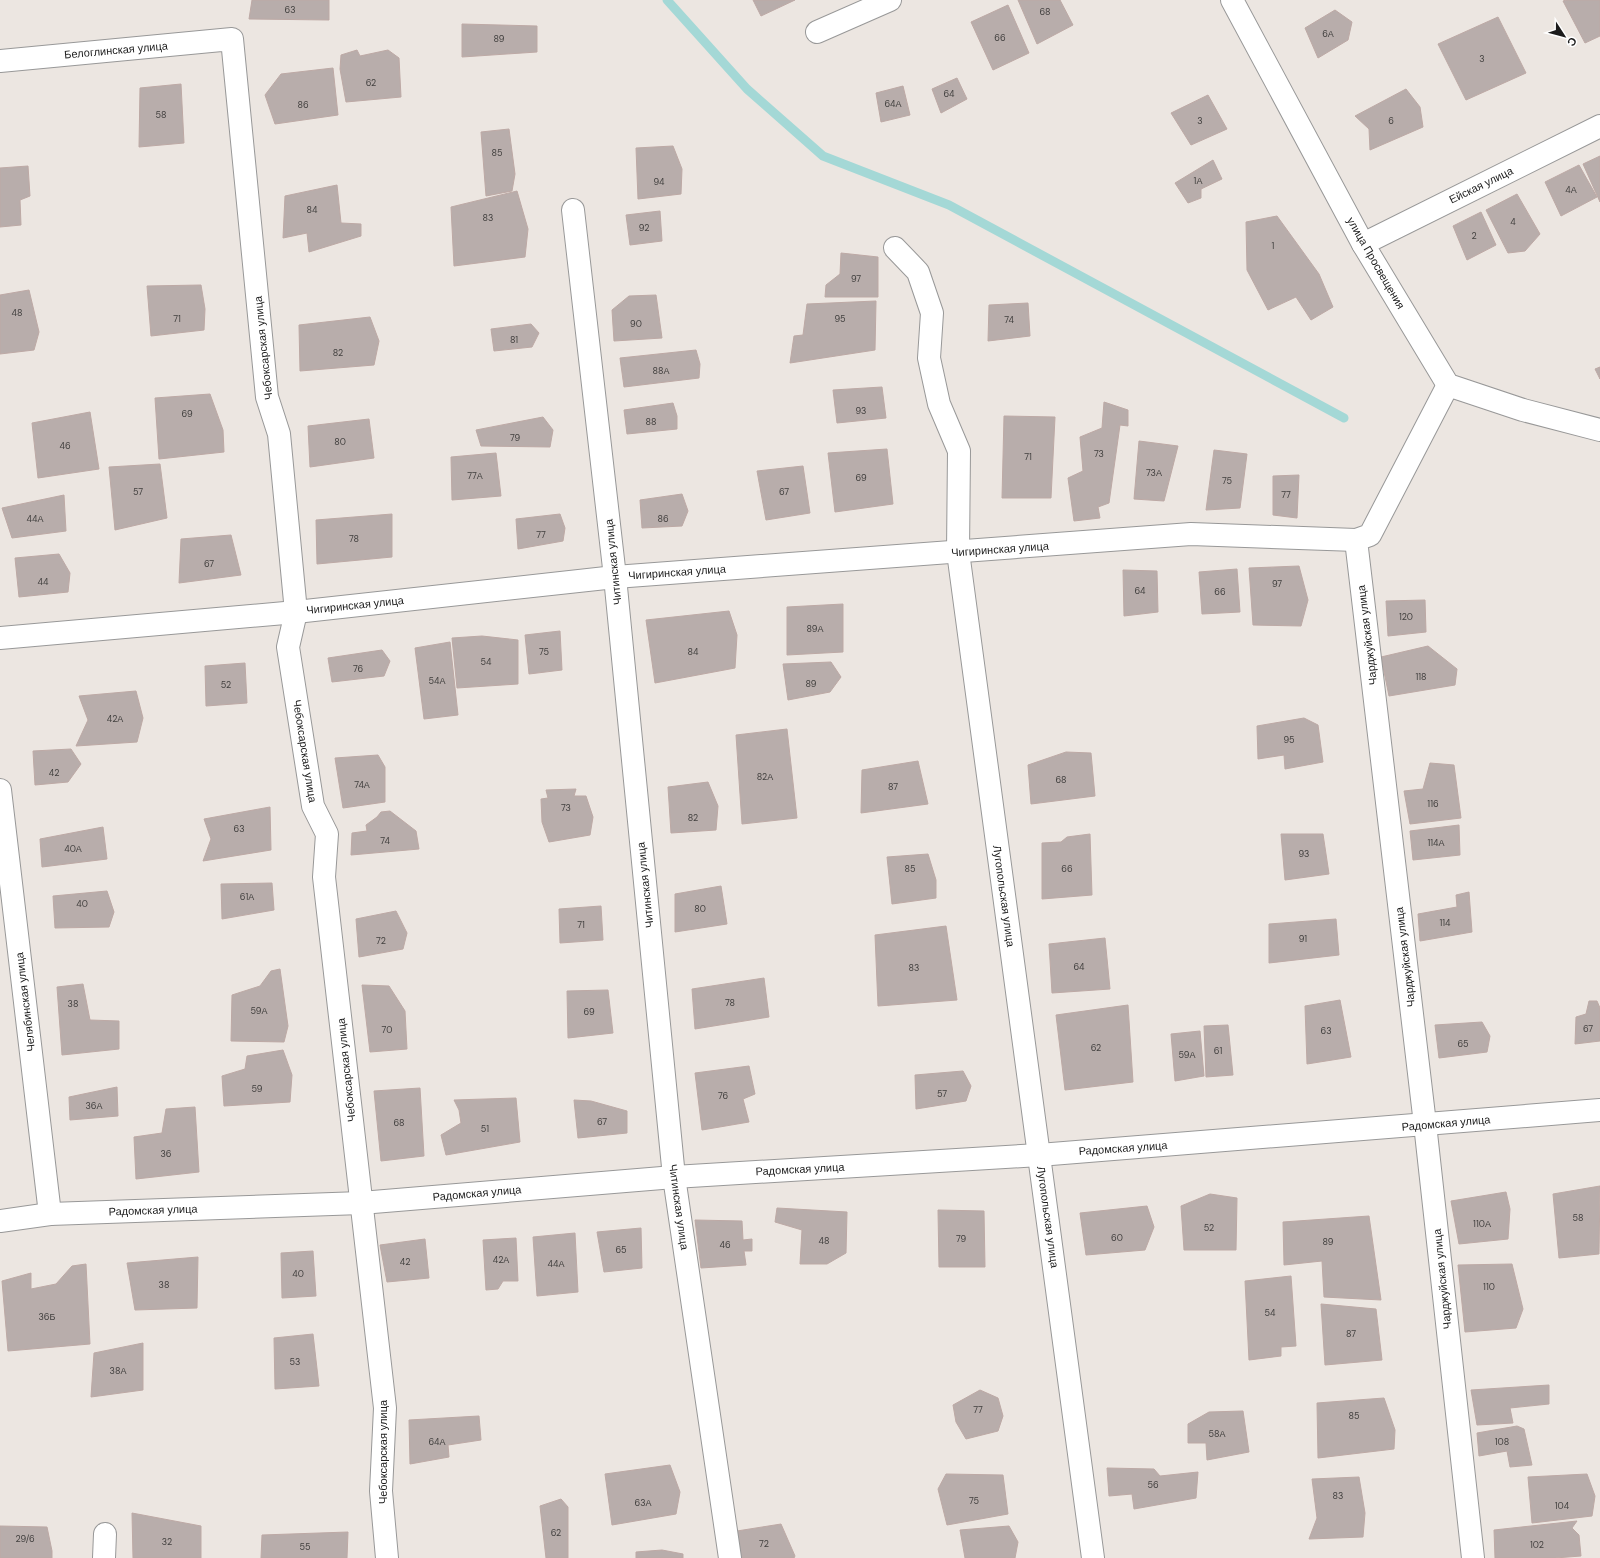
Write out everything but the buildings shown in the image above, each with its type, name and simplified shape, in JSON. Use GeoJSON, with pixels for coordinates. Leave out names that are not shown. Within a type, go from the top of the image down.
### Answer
{"type":"FeatureCollection","features":[{"type":"Feature","properties":{"kind":"street"},"geometry":{"type":"LineString","coordinates":[[817,32],[890,0]]}},
{"type":"Feature","properties":{"kind":"street","name":"улица Просвещения"},"geometry":{"type":"LineString","coordinates":[[1232,0],[1362,244],[1448,384]]}},
{"type":"Feature","properties":{"kind":"street","name":"Белоглинская улица"},"geometry":{"type":"LineString","coordinates":[[0,61],[232,39]]}},
{"type":"Feature","properties":{"kind":"street","name":"Чебоксарская улица"},"geometry":{"type":"LineString","coordinates":[[232,39],[267,398],[279,434],[296,612],[288,647],[313,806],[327,834],[324,877],[385,1408],[381,1491],[387,1558]]}},
{"type":"Feature","properties":{"kind":"street","name":"Ейская улица"},"geometry":{"type":"LineString","coordinates":[[1362,244],[1600,126]]}},
{"type":"Feature","properties":{"kind":"street","name":"Читинская улица"},"geometry":{"type":"LineString","coordinates":[[573,210],[615,577],[674,1177],[730,1558]]}},
{"type":"Feature","properties":{"kind":"street","name":"Лугопольская улица"},"geometry":{"type":"LineString","coordinates":[[895,248],[918,272],[932,313],[929,358],[939,404],[959,451],[958,552],[1093,1558]]}},
{"type":"Feature","properties":{"kind":"street"},"geometry":{"type":"LineString","coordinates":[[1356,540],[1370,535],[1448,384],[1523,410],[1600,430]]}},
{"type":"Feature","properties":{"kind":"street","name":"Чигиринская улица"},"geometry":{"type":"LineString","coordinates":[[0,638],[296,612],[615,577],[1190,534],[1356,540]]}},
{"type":"Feature","properties":{"kind":"street","name":"Чарджуйская улица"},"geometry":{"type":"LineString","coordinates":[[1356,540],[1425,1124],[1473,1558]]}},
{"type":"Feature","properties":{"kind":"street","name":"Челябинская улица"},"geometry":{"type":"LineString","coordinates":[[0,790],[50,1214]]}},
{"type":"Feature","properties":{"kind":"street","name":"Радомская улица"},"geometry":{"type":"LineString","coordinates":[[0,1222],[50,1214],[361,1203],[674,1177],[1040,1155],[1600,1110]]}},
{"type":"Feature","properties":{"kind":"street"},"geometry":{"type":"LineString","coordinates":[[104,1558],[105,1534]]}},
{"type":"Feature","properties":{"kind":"waterway"},"geometry":{"type":"LineString","coordinates":[[667,0],[747,89],[823,156],[949,205],[1344,418]]}}]}
